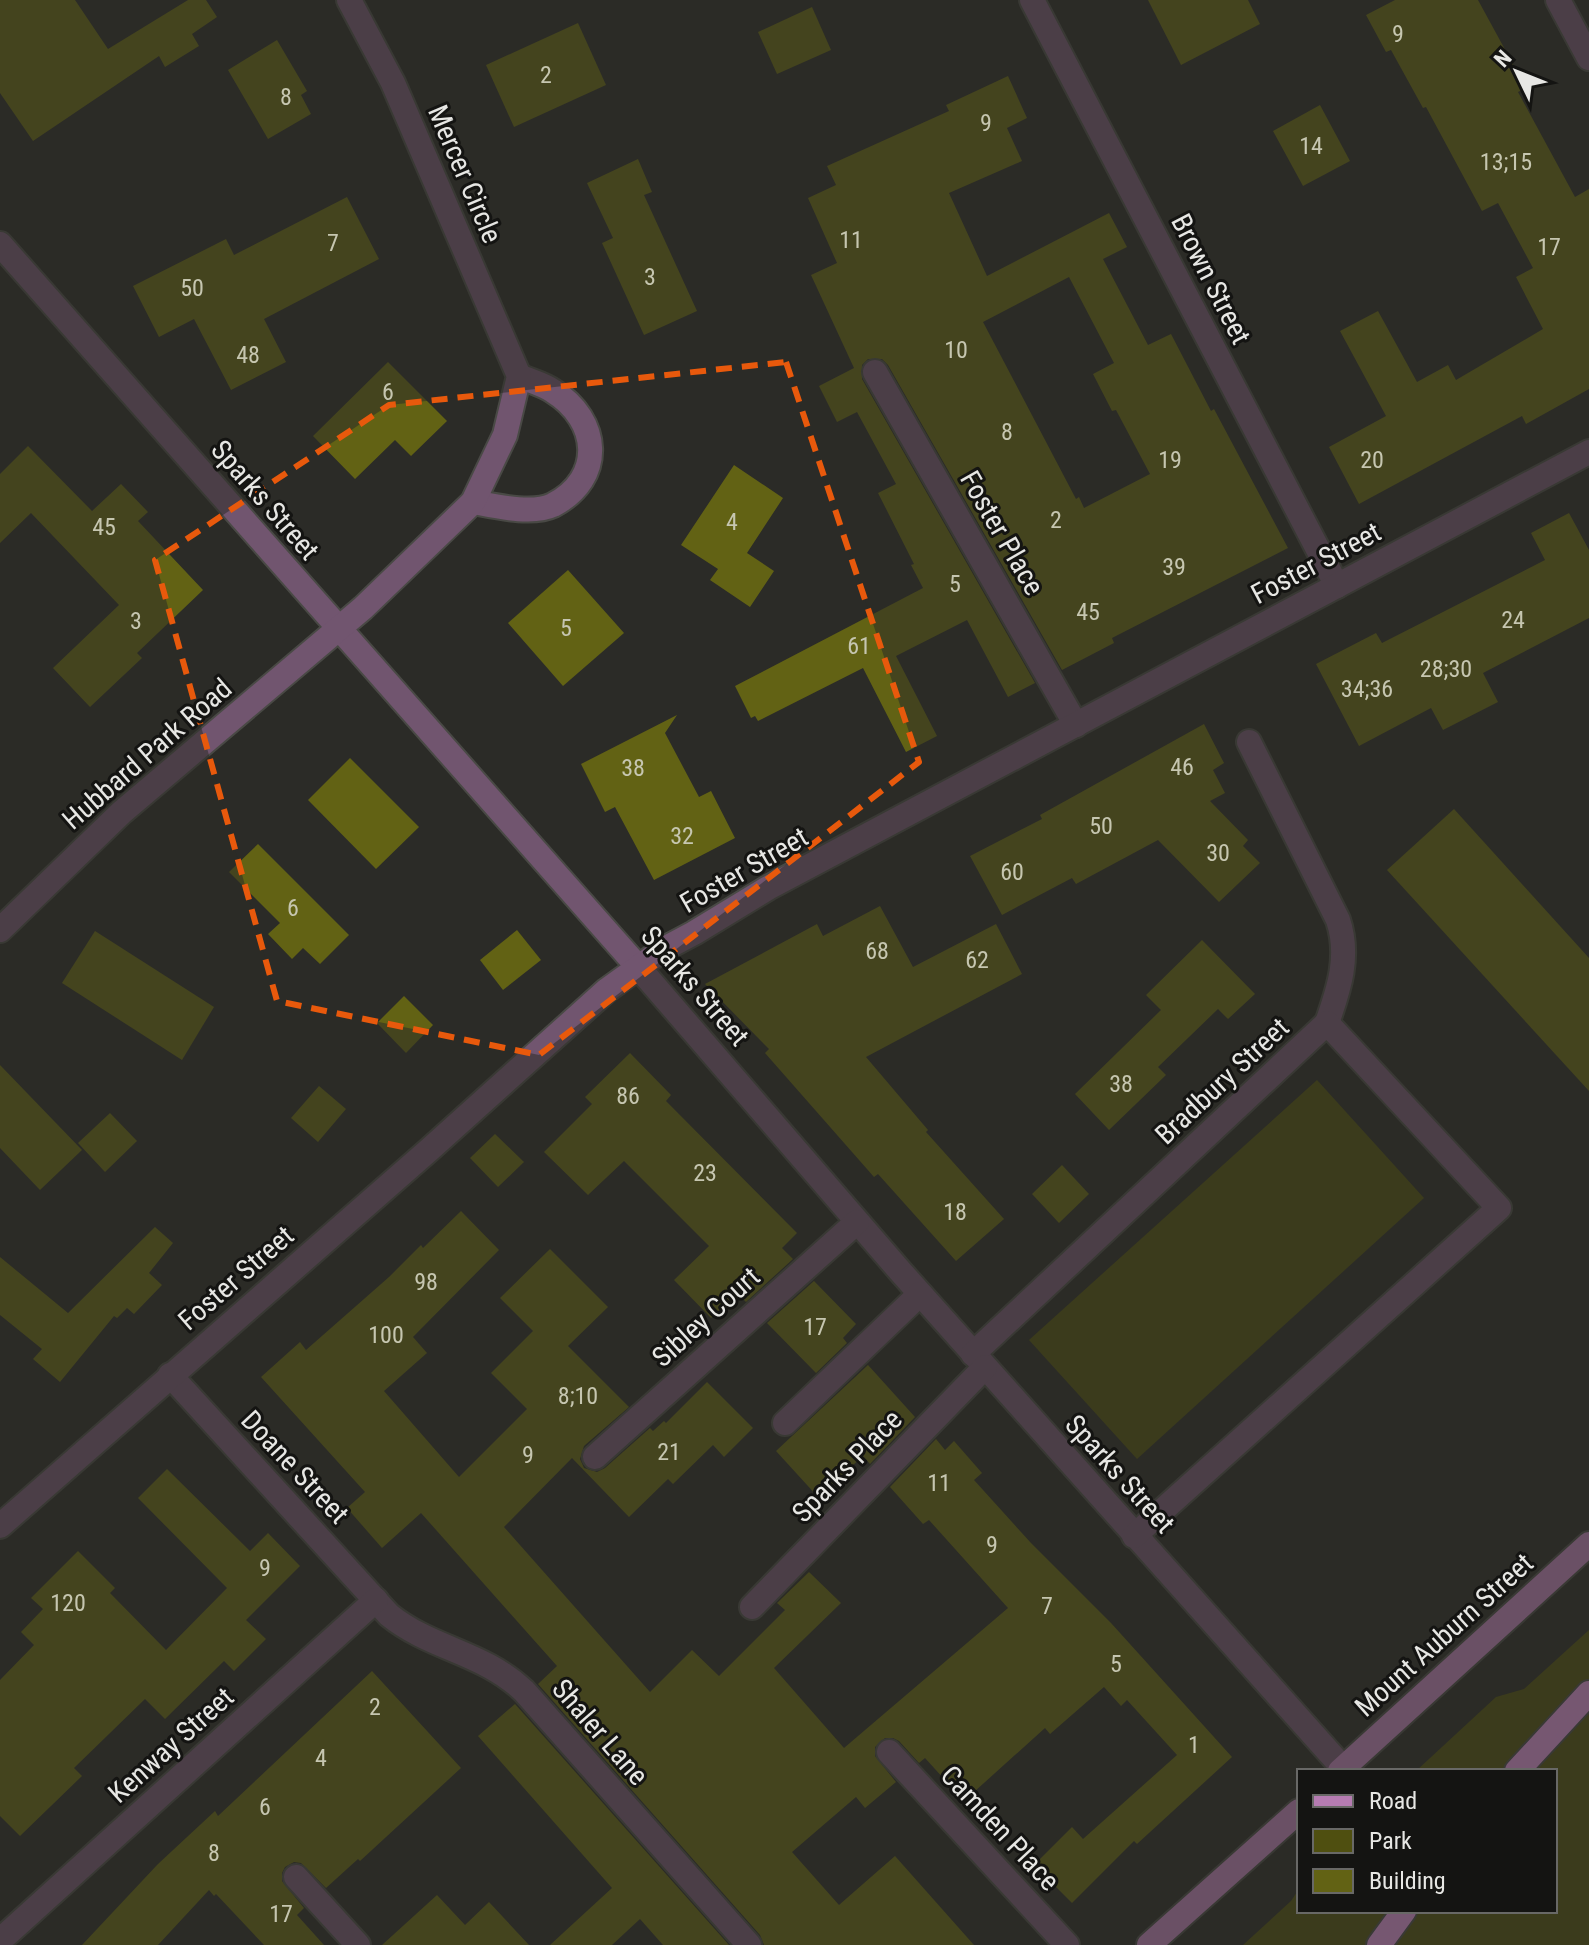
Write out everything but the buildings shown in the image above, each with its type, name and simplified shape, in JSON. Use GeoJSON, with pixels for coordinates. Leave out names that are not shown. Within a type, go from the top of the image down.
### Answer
{"type":"FeatureCollection","features":[{"type":"Feature","properties":{"kind":"highway"},"geometry":{"type":"LineString","coordinates":[[1519,1769],[1589,1693]]}},
{"type":"Feature","properties":{"kind":"highway"},"geometry":{"type":"LineString","coordinates":[[1379,1945],[1403,1913]]}},
{"type":"Feature","properties":{"kind":"main road","name":"Mount Auburn Street"},"geometry":{"type":"LineString","coordinates":[[1343,1769],[1589,1544]]}},
{"type":"Feature","properties":{"kind":"main road"},"geometry":{"type":"LineString","coordinates":[[1149,1945],[1297,1813]]}},
{"type":"Feature","properties":{"kind":"street","name":"Mercer Circle"},"geometry":{"type":"LineString","coordinates":[[349,0],[393,83],[519,376]]}},
{"type":"Feature","properties":{"kind":"street","name":"Brown Street"},"geometry":{"type":"LineString","coordinates":[[1032,0],[1337,586]]}},
{"type":"Feature","properties":{"kind":"street"},"geometry":{"type":"LineString","coordinates":[[1558,0],[1589,58]]}},
{"type":"Feature","properties":{"kind":"street","name":"Sparks Street"},"geometry":{"type":"LineString","coordinates":[[0,244],[639,968],[920,1294],[1341,1769]]}},
{"type":"Feature","properties":{"kind":"street","name":"Foster Place"},"geometry":{"type":"LineString","coordinates":[[875,372],[1076,725]]}},
{"type":"Feature","properties":{"kind":"street"},"geometry":{"type":"LineString","coordinates":[[338,628],[473,502],[505,435],[519,376],[554,391],[576,412],[589,432],[592,460],[580,483],[552,506],[515,509],[473,502]]}},
{"type":"Feature","properties":{"kind":"street","name":"Foster Street"},"geometry":{"type":"LineString","coordinates":[[0,1526],[607,990],[664,949],[768,888],[1589,452]]}},
{"type":"Feature","properties":{"kind":"street","name":"Hubbard Park Road"},"geometry":{"type":"LineString","coordinates":[[0,930],[122,812],[338,628]]}},
{"type":"Feature","properties":{"kind":"street"},"geometry":{"type":"LineString","coordinates":[[1249,742],[1338,920],[1343,937],[1344,955],[1339,987],[1327,1023]]}},
{"type":"Feature","properties":{"kind":"street","name":"Bradbury Street"},"geometry":{"type":"LineString","coordinates":[[979,1361],[1327,1023],[1499,1208],[1134,1536]]}},
{"type":"Feature","properties":{"kind":"street","name":"Sibley Court"},"geometry":{"type":"LineString","coordinates":[[595,1457],[857,1222]]}},
{"type":"Feature","properties":{"kind":"street"},"geometry":{"type":"LineString","coordinates":[[785,1423],[920,1294]]}},
{"type":"Feature","properties":{"kind":"street","name":"Sparks Place"},"geometry":{"type":"LineString","coordinates":[[752,1607],[979,1361]]}},
{"type":"Feature","properties":{"kind":"street","name":"Doane Street"},"geometry":{"type":"LineString","coordinates":[[170,1375],[376,1600]]}},
{"type":"Feature","properties":{"kind":"street","name":"Kenway Street"},"geometry":{"type":"LineString","coordinates":[[7,1936],[376,1600]]}},
{"type":"Feature","properties":{"kind":"street","name":"Shaler Lane"},"geometry":{"type":"LineString","coordinates":[[376,1600],[401,1625],[491,1665],[508,1676],[749,1945]]}},
{"type":"Feature","properties":{"kind":"street","name":"Camden Place"},"geometry":{"type":"LineString","coordinates":[[889,1752],[1067,1945]]}},
{"type":"Feature","properties":{"kind":"street"},"geometry":{"type":"LineString","coordinates":[[296,1877],[358,1945]]}},
{"type":"Feature","properties":{"kind":"highlighted area"},"geometry":{"type":"Polygon","coordinates":[[[786,362],[919,762],[539,1055],[277,1001],[155,560],[389,405],[786,362]]]}},
{"type":"Feature","properties":{"kind":"green space"},"geometry":{"type":"Polygon","coordinates":[[[1317,1080],[1424,1198],[1137,1459],[1029,1340],[1317,1080]]]}},
{"type":"Feature","properties":{"kind":"green space"},"geometry":{"type":"Polygon","coordinates":[[[1589,1630],[1589,1945],[1243,1945],[1297,1892],[1297,1913],[1557,1913],[1557,1769],[1418,1769],[1496,1697],[1524,1689],[1589,1630]]]}}]}
